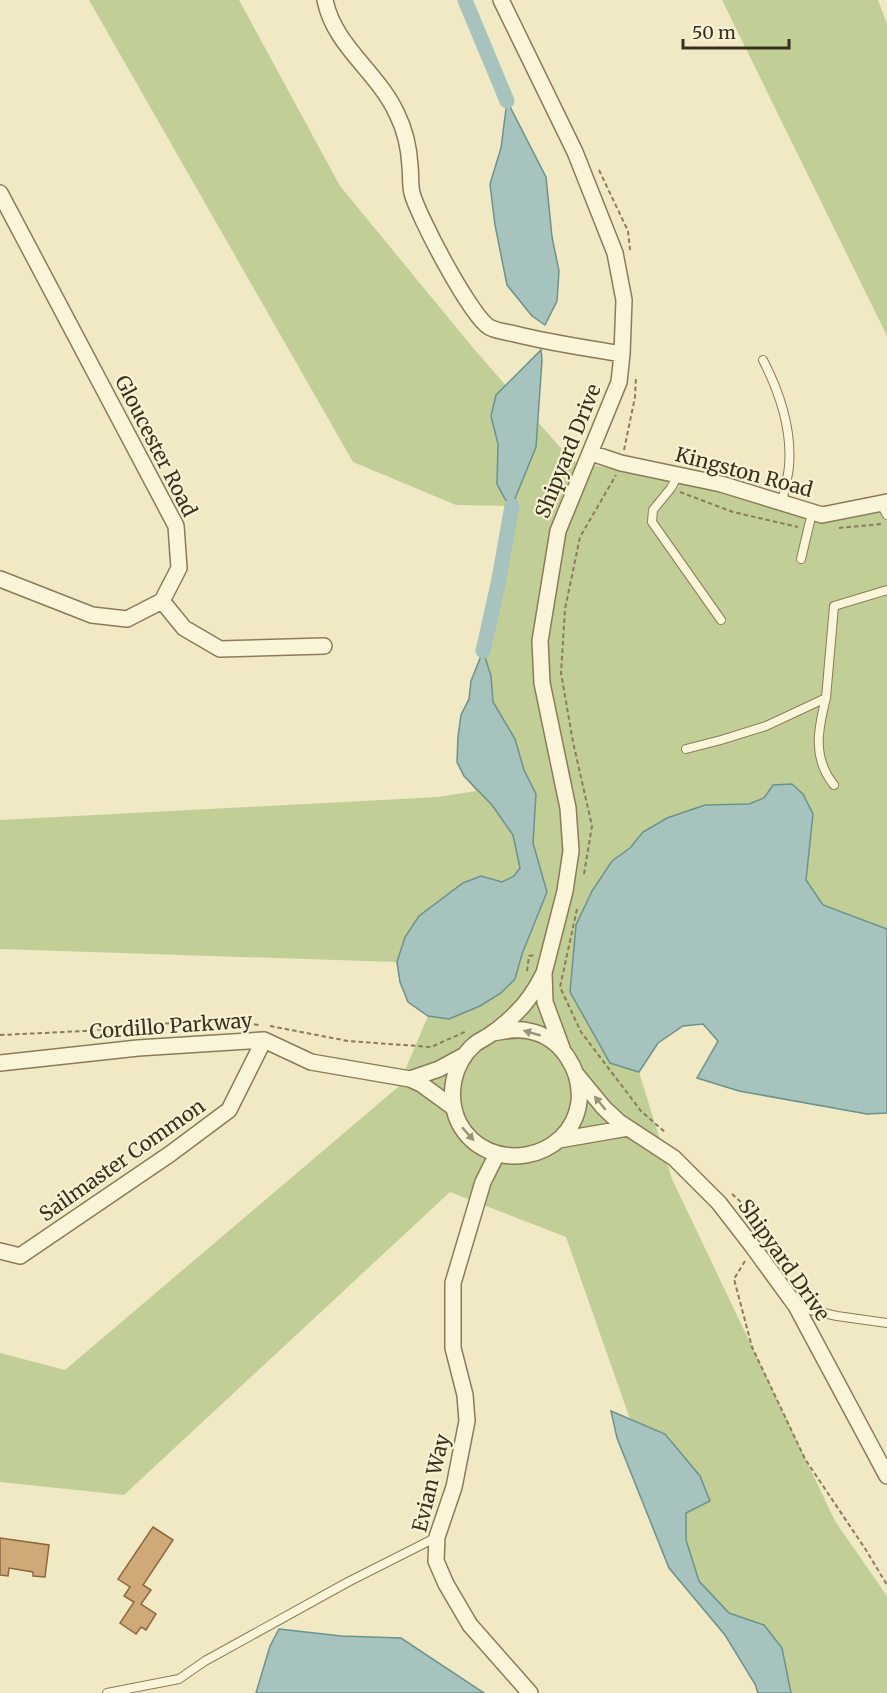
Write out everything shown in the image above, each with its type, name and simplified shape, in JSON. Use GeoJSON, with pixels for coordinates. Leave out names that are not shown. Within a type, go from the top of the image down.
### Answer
{"type":"FeatureCollection","features":[{"type":"Feature","properties":{"kind":"street"},"geometry":{"type":"LineString","coordinates":[[325,0],[328,16],[337,33],[395,109],[403,125],[410,160],[412,194],[465,298],[481,319],[489,327],[535,339],[622,354]]}},
{"type":"Feature","properties":{"kind":"street","name":"Shipyard Drive"},"geometry":{"type":"LineString","coordinates":[[493,1034],[517,1013],[544,973],[565,891],[572,851],[568,808],[542,683],[540,641],[558,531],[619,382],[624,300],[615,253],[575,152],[501,0]]}},
{"type":"Feature","properties":{"kind":"street","name":"Gloucester Road"},"geometry":{"type":"LineString","coordinates":[[0,193],[176,526],[179,568],[162,601]]}},
{"type":"Feature","properties":{"kind":"street","name":"Kingston Road"},"geometry":{"type":"LineString","coordinates":[[591,453],[621,463],[721,484],[822,515],[885,507]]}},
{"type":"Feature","properties":{"kind":"street"},"geometry":{"type":"LineString","coordinates":[[0,579],[92,615],[127,619],[162,601],[184,628],[220,649],[324,646]]}},
{"type":"Feature","properties":{"kind":"street","name":"Shipyard Drive"},"geometry":{"type":"LineString","coordinates":[[544,973],[545,1002],[562,1050]]}},
{"type":"Feature","properties":{"kind":"street"},"geometry":{"type":"LineString","coordinates":[[511,1029],[530,1031],[547,1038],[562,1050],[576,1074],[579,1084],[579,1104],[573,1122],[560,1140],[541,1152],[519,1157],[497,1154],[482,1147],[469,1137],[459,1123],[454,1108],[453,1093],[455,1073],[463,1056],[476,1042],[511,1029]]}},
{"type":"Feature","properties":{"kind":"street","name":"Cordillo Parkway"},"geometry":{"type":"LineString","coordinates":[[0,1063],[267,1033],[311,1062],[410,1079],[421,1084],[454,1108]]}},
{"type":"Feature","properties":{"kind":"street","name":"Sailmaster Common"},"geometry":{"type":"LineString","coordinates":[[0,1251],[20,1256],[170,1154],[230,1110],[267,1033]]}},
{"type":"Feature","properties":{"kind":"street","name":"Cordillo Parkway"},"geometry":{"type":"LineString","coordinates":[[410,1079],[439,1070],[463,1056]]}},
{"type":"Feature","properties":{"kind":"street","name":"Shipyard Drive"},"geometry":{"type":"LineString","coordinates":[[576,1074],[604,1108],[628,1128],[674,1158],[719,1203],[796,1306],[887,1476]]}},
{"type":"Feature","properties":{"kind":"street"},"geometry":{"type":"LineString","coordinates":[[560,1140],[628,1128]]}},
{"type":"Feature","properties":{"kind":"street","name":"Evian Way"},"geometry":{"type":"LineString","coordinates":[[497,1154],[483,1182],[453,1283],[453,1348],[465,1395],[467,1421],[454,1488],[437,1537],[436,1561],[446,1584],[470,1625],[530,1693]]}},
{"type":"Feature","properties":{"kind":"lane"},"geometry":{"type":"LineString","coordinates":[[763,360],[776,386],[786,426],[789,466],[782,503]]}},
{"type":"Feature","properties":{"kind":"lane"},"geometry":{"type":"LineString","coordinates":[[678,474],[671,488],[653,510],[652,522],[722,620]]}},
{"type":"Feature","properties":{"kind":"lane"},"geometry":{"type":"LineString","coordinates":[[801,559],[812,513]]}},
{"type":"Feature","properties":{"kind":"lane"},"geometry":{"type":"LineString","coordinates":[[834,785],[824,772],[819,753],[820,718],[826,698],[834,606],[887,590]]}},
{"type":"Feature","properties":{"kind":"lane"},"geometry":{"type":"LineString","coordinates":[[686,749],[766,726],[826,698]]}},
{"type":"Feature","properties":{"kind":"lane"},"geometry":{"type":"LineString","coordinates":[[796,1306],[837,1316],[887,1323]]}},
{"type":"Feature","properties":{"kind":"lane"},"geometry":{"type":"LineString","coordinates":[[107,1693],[179,1679],[205,1661],[348,1582],[437,1537]]}},
{"type":"Feature","properties":{"kind":"path"},"geometry":{"type":"LineString","coordinates":[[598,167],[628,231],[631,253]]}},
{"type":"Feature","properties":{"kind":"path"},"geometry":{"type":"LineString","coordinates":[[584,873],[592,826],[573,742],[561,673],[566,609],[580,537],[621,463],[635,397],[636,374]]}},
{"type":"Feature","properties":{"kind":"path"},"geometry":{"type":"LineString","coordinates":[[577,907],[560,987],[581,1032],[641,1111],[666,1134]]}},
{"type":"Feature","properties":{"kind":"path"},"geometry":{"type":"LineString","coordinates":[[527,974],[529,956],[568,952]]}},
{"type":"Feature","properties":{"kind":"path"},"geometry":{"type":"LineString","coordinates":[[0,1035],[85,1031],[215,1019],[259,1025]]}},
{"type":"Feature","properties":{"kind":"path"},"geometry":{"type":"LineString","coordinates":[[267,1033],[431,1047],[471,1029]]}},
{"type":"Feature","properties":{"kind":"path"},"geometry":{"type":"LineString","coordinates":[[725,1187],[758,1218],[753,1247],[734,1279],[752,1347],[805,1459],[887,1585]]}},
{"type":"Feature","properties":{"kind":"green space"},"geometry":{"type":"Polygon","coordinates":[[[89,0],[239,0],[340,186],[474,349],[572,461],[681,482],[820,519],[887,506],[887,1113],[867,1114],[739,1091],[697,1078],[718,1041],[703,1024],[683,1026],[658,1043],[639,1072],[672,1179],[835,1521],[887,1596],[887,1693],[768,1693],[689,1587],[566,1237],[450,1192],[124,1495],[0,1482],[0,1353],[65,1370],[398,1087],[428,1016],[408,1002],[400,982],[396,962],[0,949],[0,820],[438,797],[476,791],[464,776],[457,762],[458,737],[461,715],[469,699],[471,681],[483,651],[512,506],[456,505],[353,462],[89,0]]]}},
{"type":"Feature","properties":{"kind":"green space"},"geometry":{"type":"Polygon","coordinates":[[[722,0],[878,0],[887,24],[887,336],[722,0]]]}},
{"type":"Feature","properties":{"kind":"water"},"geometry":{"type":"Polygon","coordinates":[[[507,101],[546,177],[552,237],[559,271],[557,301],[545,325],[532,316],[507,285],[495,225],[490,184],[501,148],[507,101]]]}},
{"type":"Feature","properties":{"kind":"water"},"geometry":{"type":"Polygon","coordinates":[[[541,350],[536,447],[512,506],[505,499],[497,484],[498,444],[491,416],[496,395],[541,350]]]}},
{"type":"Feature","properties":{"kind":"water"},"geometry":{"type":"Polygon","coordinates":[[[483,651],[491,676],[493,702],[515,739],[524,770],[536,794],[533,843],[547,892],[522,954],[515,979],[501,993],[480,1006],[449,1019],[428,1016],[408,1002],[400,982],[397,962],[405,937],[419,916],[463,883],[481,876],[502,882],[514,876],[520,868],[513,835],[492,805],[464,776],[457,762],[461,715],[469,699],[471,681],[483,651]]]}},
{"type":"Feature","properties":{"kind":"water"},"geometry":{"type":"Polygon","coordinates":[[[792,784],[803,794],[813,814],[806,880],[823,905],[887,929],[887,1113],[867,1114],[739,1091],[697,1078],[718,1041],[703,1024],[683,1026],[658,1043],[639,1072],[610,1063],[570,992],[576,925],[592,891],[612,861],[630,848],[643,832],[667,818],[705,805],[749,804],[764,798],[773,785],[792,784]]]}},
{"type":"Feature","properties":{"kind":"water"},"geometry":{"type":"Polygon","coordinates":[[[611,1411],[665,1434],[700,1476],[710,1501],[686,1513],[686,1540],[699,1581],[729,1613],[764,1625],[782,1648],[791,1693],[758,1693],[755,1684],[725,1635],[669,1568],[617,1438],[611,1411]]]}},
{"type":"Feature","properties":{"kind":"water"},"geometry":{"type":"Polygon","coordinates":[[[279,1629],[341,1636],[401,1638],[484,1693],[256,1693],[270,1646],[279,1629]]]}},
{"type":"Feature","properties":{"kind":"building"},"geometry":{"type":"Polygon","coordinates":[[[153,1527],[173,1540],[143,1585],[151,1590],[141,1604],[156,1614],[146,1630],[141,1627],[136,1634],[120,1623],[134,1602],[124,1596],[130,1587],[118,1579],[153,1527]]]}},
{"type":"Feature","properties":{"kind":"building"},"geometry":{"type":"Polygon","coordinates":[[[0,1538],[49,1545],[45,1577],[33,1576],[33,1572],[9,1568],[8,1576],[0,1575],[0,1538]]]}},
{"type":"Feature","properties":{"kind":"waterway"},"geometry":{"type":"LineString","coordinates":[[465,0],[507,101]]}},
{"type":"Feature","properties":{"kind":"waterway"},"geometry":{"type":"LineString","coordinates":[[483,651],[512,506]]}}]}
